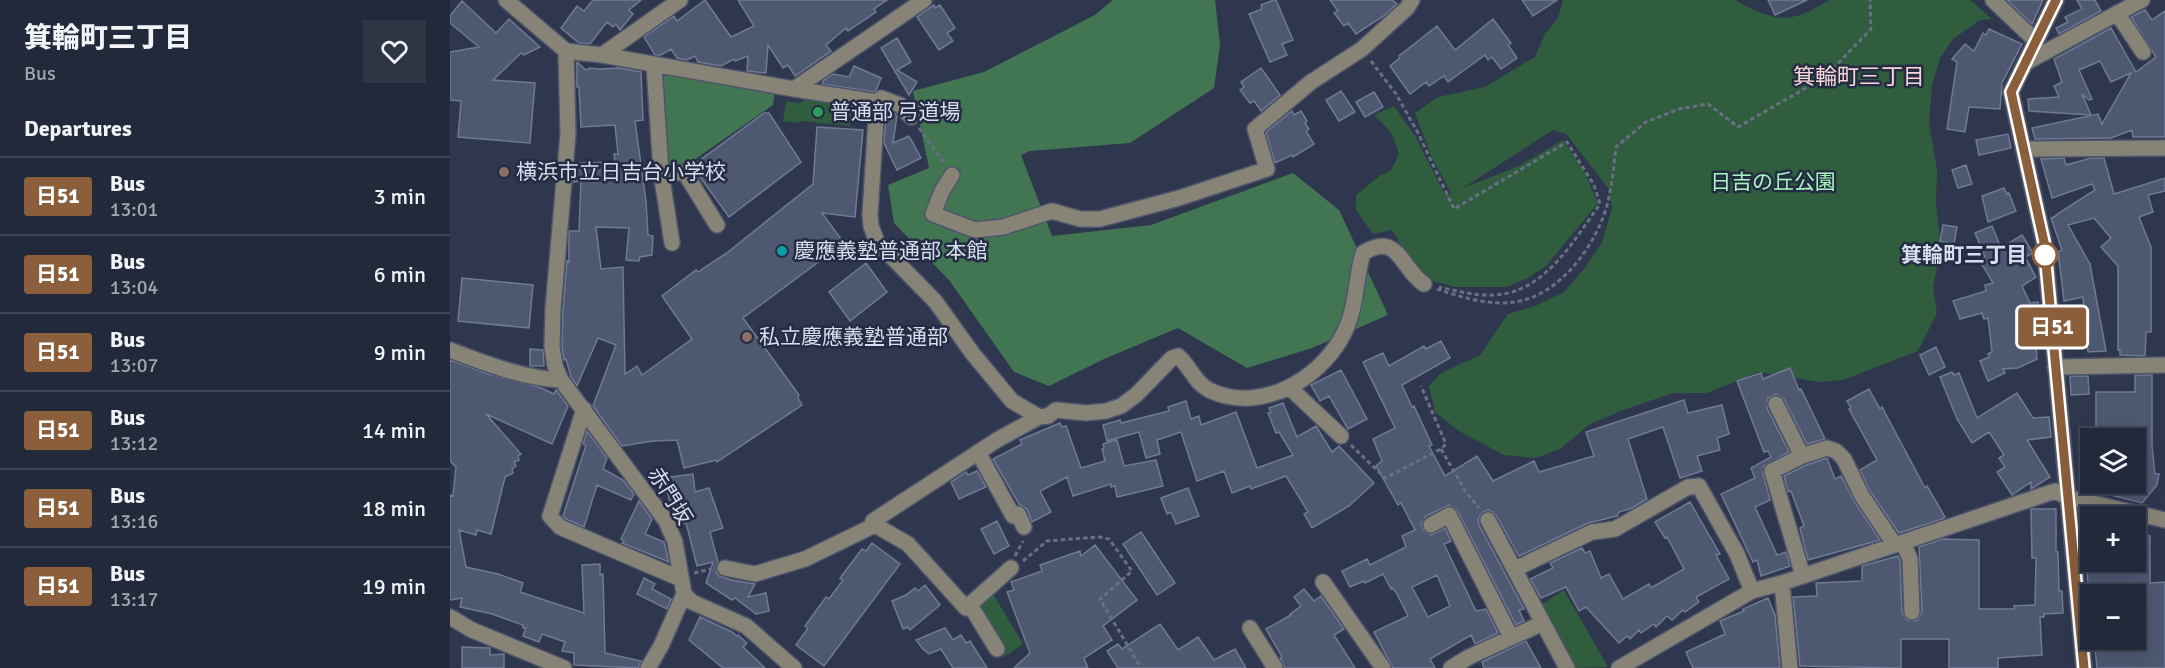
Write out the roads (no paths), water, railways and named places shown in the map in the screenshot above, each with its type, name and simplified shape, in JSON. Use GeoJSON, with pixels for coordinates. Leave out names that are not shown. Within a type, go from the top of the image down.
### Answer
{"type":"FeatureCollection","features":[{"type":"Feature","properties":{"kind":"street"},"geometry":{"type":"LineString","coordinates":[[507,0],[566,51],[877,102]]}},
{"type":"Feature","properties":{"kind":"street"},"geometry":{"type":"LineString","coordinates":[[602,56],[680,0]]}},
{"type":"Feature","properties":{"kind":"street"},"geometry":{"type":"LineString","coordinates":[[794,90],[924,0]]}},
{"type":"Feature","properties":{"kind":"street"},"geometry":{"type":"LineString","coordinates":[[952,175],[942,191],[933,214],[975,230],[1003,227],[1052,211],[1080,219],[1100,219],[1179,198],[1267,169],[1255,129],[1311,82],[1362,49],[1407,8],[1412,0]]}},
{"type":"Feature","properties":{"kind":"street"},"geometry":{"type":"LineString","coordinates":[[1992,0],[2036,41]]}},
{"type":"Feature","properties":{"kind":"street"},"geometry":{"type":"LineString","coordinates":[[2056,0],[2011,92],[2044,242],[2084,668]]}},
{"type":"Feature","properties":{"kind":"street"},"geometry":{"type":"LineString","coordinates":[[2025,63],[2142,0]]}},
{"type":"Feature","properties":{"kind":"street"},"geometry":{"type":"LineString","coordinates":[[2117,13],[2143,52]]}},
{"type":"Feature","properties":{"kind":"street"},"geometry":{"type":"LineString","coordinates":[[450,350],[502,369],[543,379],[561,380],[555,366],[552,347],[553,309],[568,134],[566,51]]}},
{"type":"Feature","properties":{"kind":"street"},"geometry":{"type":"LineString","coordinates":[[654,65],[661,172],[672,243]]}},
{"type":"Feature","properties":{"kind":"street"},"geometry":{"type":"LineString","coordinates":[[911,117],[900,105],[881,98],[877,102],[870,215],[877,242],[935,301],[973,354],[1012,401],[1039,417]]}},
{"type":"Feature","properties":{"kind":"street"},"geometry":{"type":"LineString","coordinates":[[2024,149],[2165,148]]}},
{"type":"Feature","properties":{"kind":"street"},"geometry":{"type":"LineString","coordinates":[[661,172],[685,173],[717,225]]}},
{"type":"Feature","properties":{"kind":"street"},"geometry":{"type":"LineString","coordinates":[[875,525],[873,521],[978,452],[1039,417],[1048,416],[1056,410],[1086,413],[1106,411],[1121,406],[1136,395],[1172,358],[1178,356],[1201,385],[1224,395],[1257,397],[1290,388],[1319,367],[1334,350],[1347,326],[1355,302],[1357,272],[1363,253],[1375,245],[1389,247],[1401,257],[1416,279],[1429,285]]}},
{"type":"Feature","properties":{"kind":"street"},"geometry":{"type":"LineString","coordinates":[[2055,367],[2165,365]]}},
{"type":"Feature","properties":{"kind":"street","name":"赤門坂"},"geometry":{"type":"LineString","coordinates":[[561,380],[666,521],[675,542],[683,581]]}},
{"type":"Feature","properties":{"kind":"street"},"geometry":{"type":"LineString","coordinates":[[1290,388],[1341,436]]}},
{"type":"Feature","properties":{"kind":"street"},"geometry":{"type":"LineString","coordinates":[[1776,404],[1802,456]]}},
{"type":"Feature","properties":{"kind":"street"},"geometry":{"type":"LineString","coordinates":[[584,409],[550,516],[560,527],[683,581],[692,602],[746,626],[794,668]]}},
{"type":"Feature","properties":{"kind":"street"},"geometry":{"type":"LineString","coordinates":[[1803,576],[1772,471],[1802,456],[1827,448],[1836,451],[1844,459],[1862,496],[1910,559],[1912,612]]}},
{"type":"Feature","properties":{"kind":"street"},"geometry":{"type":"LineString","coordinates":[[978,452],[1013,516],[1017,514],[1024,526]]}},
{"type":"Feature","properties":{"kind":"street"},"geometry":{"type":"LineString","coordinates":[[1515,569],[1592,532],[1615,529],[1688,487],[1699,486],[1737,554],[1752,591]]}},
{"type":"Feature","properties":{"kind":"street"},"geometry":{"type":"LineString","coordinates":[[1619,668],[1752,591],[1782,583],[2055,491],[2067,497],[2165,520]]}},
{"type":"Feature","properties":{"kind":"street"},"geometry":{"type":"LineString","coordinates":[[1431,525],[1449,515],[1511,638]]}},
{"type":"Feature","properties":{"kind":"street"},"geometry":{"type":"LineString","coordinates":[[1488,520],[1567,668]]}},
{"type":"Feature","properties":{"kind":"street"},"geometry":{"type":"LineString","coordinates":[[725,568],[755,574],[805,559],[875,525]]}},
{"type":"Feature","properties":{"kind":"street"},"geometry":{"type":"LineString","coordinates":[[875,525],[908,544],[966,608],[1011,568]]}},
{"type":"Feature","properties":{"kind":"street"},"geometry":{"type":"LineString","coordinates":[[648,668],[661,646],[683,581]]}},
{"type":"Feature","properties":{"kind":"street"},"geometry":{"type":"LineString","coordinates":[[1323,582],[1383,668]]}},
{"type":"Feature","properties":{"kind":"street"},"geometry":{"type":"LineString","coordinates":[[1782,583],[1790,668]]}},
{"type":"Feature","properties":{"kind":"street"},"geometry":{"type":"LineString","coordinates":[[970,605],[998,649]]}},
{"type":"Feature","properties":{"kind":"street"},"geometry":{"type":"LineString","coordinates":[[450,617],[535,661],[564,668]]}},
{"type":"Feature","properties":{"kind":"street"},"geometry":{"type":"LineString","coordinates":[[1450,668],[1543,623]]}},
{"type":"Feature","properties":{"kind":"street"},"geometry":{"type":"LineString","coordinates":[[1250,628],[1275,668]]}},
{"type":"Feature","properties":{"kind":"place","name":"普通部 弓道場"},"geometry":{"type":"Point","coordinates":[818,112]}},
{"type":"Feature","properties":{"kind":"place","name":"横浜市立日吉台小学校"},"geometry":{"type":"Point","coordinates":[504,172]}},
{"type":"Feature","properties":{"kind":"place","name":"慶應義塾普通部 本館"},"geometry":{"type":"Point","coordinates":[782,251]}},
{"type":"Feature","properties":{"kind":"place","name":"箕輪町三丁目"},"geometry":{"type":"Point","coordinates":[2045,255]}},
{"type":"Feature","properties":{"kind":"place","name":"私立慶應義塾普通部"},"geometry":{"type":"Point","coordinates":[747,337]}},
{"type":"Feature","properties":{"kind":"district","name":"箕輪町三丁目"},"geometry":{"type":"Point","coordinates":[1859,76]}},
{"type":"Feature","properties":{"kind":"park label","name":"日吉の丘公園"},"geometry":{"type":"Point","coordinates":[1773,182]}}]}
